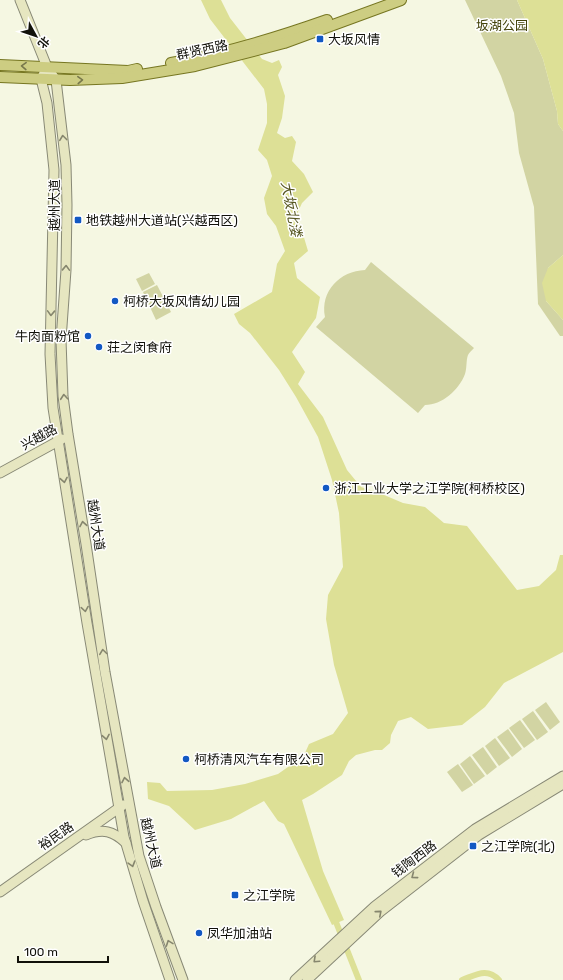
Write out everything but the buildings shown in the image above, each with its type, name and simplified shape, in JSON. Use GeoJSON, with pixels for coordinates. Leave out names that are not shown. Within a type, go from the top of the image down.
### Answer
{"type":"FeatureCollection","features":[{"type":"Feature","properties":{"kind":"main road","name":"越州大道"},"geometry":{"type":"LineString","coordinates":[[20,0],[47,67],[56,80],[66,164],[67,205],[66,270],[61,340],[63,396],[105,672],[139,856],[183,980]]}},
{"type":"Feature","properties":{"kind":"main road","name":"群贤西路"},"geometry":{"type":"LineString","coordinates":[[255,47],[381,0]]}},
{"type":"Feature","properties":{"kind":"main road","name":"群贤西路"},"geometry":{"type":"LineString","coordinates":[[0,65],[128,71],[284,43],[401,0]]}},
{"type":"Feature","properties":{"kind":"main road","name":"群贤西路"},"geometry":{"type":"LineString","coordinates":[[0,77],[56,80],[122,78],[196,66],[235,52]]}},
{"type":"Feature","properties":{"kind":"main road"},"geometry":{"type":"LineString","coordinates":[[41,79],[47,67]]}},
{"type":"Feature","properties":{"kind":"main road","name":"越州大道"},"geometry":{"type":"LineString","coordinates":[[41,79],[47,103],[54,170],[50,354],[53,408],[126,843],[143,901],[170,980]]}},
{"type":"Feature","properties":{"kind":"main road","name":"兴越路"},"geometry":{"type":"LineString","coordinates":[[0,473],[68,436]]}},
{"type":"Feature","properties":{"kind":"main road","name":"钱陶西路"},"geometry":{"type":"LineString","coordinates":[[349,935],[375,906],[475,830],[563,776]]}},
{"type":"Feature","properties":{"kind":"main road","name":"钱陶西路"},"geometry":{"type":"LineString","coordinates":[[295,980],[349,935],[479,835],[563,784]]}},
{"type":"Feature","properties":{"kind":"main road","name":"裕民路"},"geometry":{"type":"LineString","coordinates":[[0,892],[119,807],[129,802]]}},
{"type":"Feature","properties":{"kind":"main road"},"geometry":{"type":"LineString","coordinates":[[71,841],[96,831],[112,832],[126,843]]}},
{"type":"Feature","properties":{"kind":"main road","name":"钱陶西路"},"geometry":{"type":"LineString","coordinates":[[307,980],[338,945]]}},
{"type":"Feature","properties":{"kind":"green space","name":"坂湖公园"},"geometry":{"type":"Polygon","coordinates":[[[465,0],[517,0],[543,59],[557,111],[558,124],[563,131],[563,255],[548,268],[546,301],[563,320],[563,336],[560,336],[538,304],[534,207],[519,153],[514,113],[501,76],[465,0]]]}},
{"type":"Feature","properties":{"kind":"green space"},"geometry":{"type":"Polygon","coordinates":[[[371,262],[474,348],[468,355],[465,374],[459,386],[449,396],[438,402],[425,405],[418,413],[316,327],[325,317],[324,308],[326,299],[334,284],[340,278],[348,274],[365,270],[371,262]]]}},
{"type":"Feature","properties":{"kind":"green space"},"geometry":{"type":"Polygon","coordinates":[[[149,273],[155,284],[142,291],[136,279],[149,273]]]}},
{"type":"Feature","properties":{"kind":"green space"},"geometry":{"type":"Polygon","coordinates":[[[157,285],[171,312],[156,320],[143,292],[157,285]]]}},
{"type":"Feature","properties":{"kind":"green space"},"geometry":{"type":"Polygon","coordinates":[[[546,702],[560,722],[550,730],[535,710],[546,702]]]}},
{"type":"Feature","properties":{"kind":"green space"},"geometry":{"type":"Polygon","coordinates":[[[533,711],[548,732],[537,740],[522,719],[533,711]]]}},
{"type":"Feature","properties":{"kind":"green space"},"geometry":{"type":"Polygon","coordinates":[[[520,720],[535,740],[524,748],[509,728],[520,720]]]}},
{"type":"Feature","properties":{"kind":"green space"},"geometry":{"type":"Polygon","coordinates":[[[508,729],[522,749],[512,757],[497,737],[508,729]]]}},
{"type":"Feature","properties":{"kind":"green space"},"geometry":{"type":"Polygon","coordinates":[[[495,738],[510,758],[499,766],[485,746],[495,738]]]}},
{"type":"Feature","properties":{"kind":"green space"},"geometry":{"type":"Polygon","coordinates":[[[483,747],[497,767],[487,775],[472,755],[483,747]]]}},
{"type":"Feature","properties":{"kind":"green space"},"geometry":{"type":"Polygon","coordinates":[[[470,756],[485,776],[474,784],[460,764],[470,756]]]}},
{"type":"Feature","properties":{"kind":"green space"},"geometry":{"type":"Polygon","coordinates":[[[458,764],[473,785],[462,792],[447,772],[458,764]]]}},
{"type":"Feature","properties":{"kind":"water","name":"大坂北溇"},"geometry":{"type":"Polygon","coordinates":[[[201,0],[221,0],[230,18],[262,59],[272,63],[279,60],[282,67],[278,75],[285,96],[282,118],[277,133],[285,138],[292,136],[296,142],[292,161],[304,174],[313,192],[302,203],[297,214],[308,251],[294,263],[297,278],[320,297],[316,318],[292,352],[305,372],[298,384],[323,417],[347,470],[361,487],[403,503],[425,507],[444,523],[467,526],[517,590],[539,586],[556,570],[560,555],[563,555],[563,652],[504,683],[485,707],[462,725],[428,729],[411,717],[398,721],[391,735],[390,743],[382,750],[375,750],[356,755],[349,761],[342,775],[302,800],[323,871],[344,920],[332,925],[284,824],[278,821],[264,801],[231,819],[195,830],[169,806],[148,799],[147,782],[160,783],[167,791],[212,790],[245,784],[278,774],[288,767],[301,762],[309,744],[333,734],[348,713],[334,665],[326,619],[328,595],[343,567],[339,513],[332,480],[318,437],[296,397],[279,370],[250,333],[239,324],[234,314],[272,292],[277,264],[285,251],[276,226],[267,214],[264,198],[272,176],[267,160],[258,150],[267,123],[267,104],[264,89],[210,19],[201,0]]]}},
{"type":"Feature","properties":{"kind":"water"},"geometry":{"type":"Polygon","coordinates":[[[517,0],[563,0],[563,131],[558,124],[557,111],[543,59],[517,0]]]}},
{"type":"Feature","properties":{"kind":"water"},"geometry":{"type":"Polygon","coordinates":[[[563,255],[563,320],[546,301],[542,283],[548,268],[563,255]]]}},
{"type":"Feature","properties":{"kind":"waterway"},"geometry":{"type":"LineString","coordinates":[[334,917],[359,980]]}},
{"type":"Feature","properties":{"kind":"waterway"},"geometry":{"type":"LineString","coordinates":[[462,980],[481,973],[490,974],[499,980]]}},
{"type":"Feature","properties":{"kind":"place","name":"大坂风情"},"geometry":{"type":"Point","coordinates":[320,39]}},
{"type":"Feature","properties":{"kind":"place","name":"地铁越州大道站(兴越西区)"},"geometry":{"type":"Point","coordinates":[78,220]}},
{"type":"Feature","properties":{"kind":"place","name":"柯桥大坂风情幼儿园"},"geometry":{"type":"Point","coordinates":[115,301]}},
{"type":"Feature","properties":{"kind":"place","name":"牛肉面粉馆"},"geometry":{"type":"Point","coordinates":[88,336]}},
{"type":"Feature","properties":{"kind":"place","name":"荘之闵食府"},"geometry":{"type":"Point","coordinates":[99,347]}},
{"type":"Feature","properties":{"kind":"place","name":"浙江工业大学之江学院(柯桥校区)"},"geometry":{"type":"Point","coordinates":[326,488]}},
{"type":"Feature","properties":{"kind":"place","name":"柯桥清风汽车有限公司"},"geometry":{"type":"Point","coordinates":[186,759]}},
{"type":"Feature","properties":{"kind":"place","name":"之江学院(北)"},"geometry":{"type":"Point","coordinates":[473,846]}},
{"type":"Feature","properties":{"kind":"place","name":"之江学院"},"geometry":{"type":"Point","coordinates":[235,895]}},
{"type":"Feature","properties":{"kind":"place","name":"凤华加油站"},"geometry":{"type":"Point","coordinates":[199,933]}}]}
